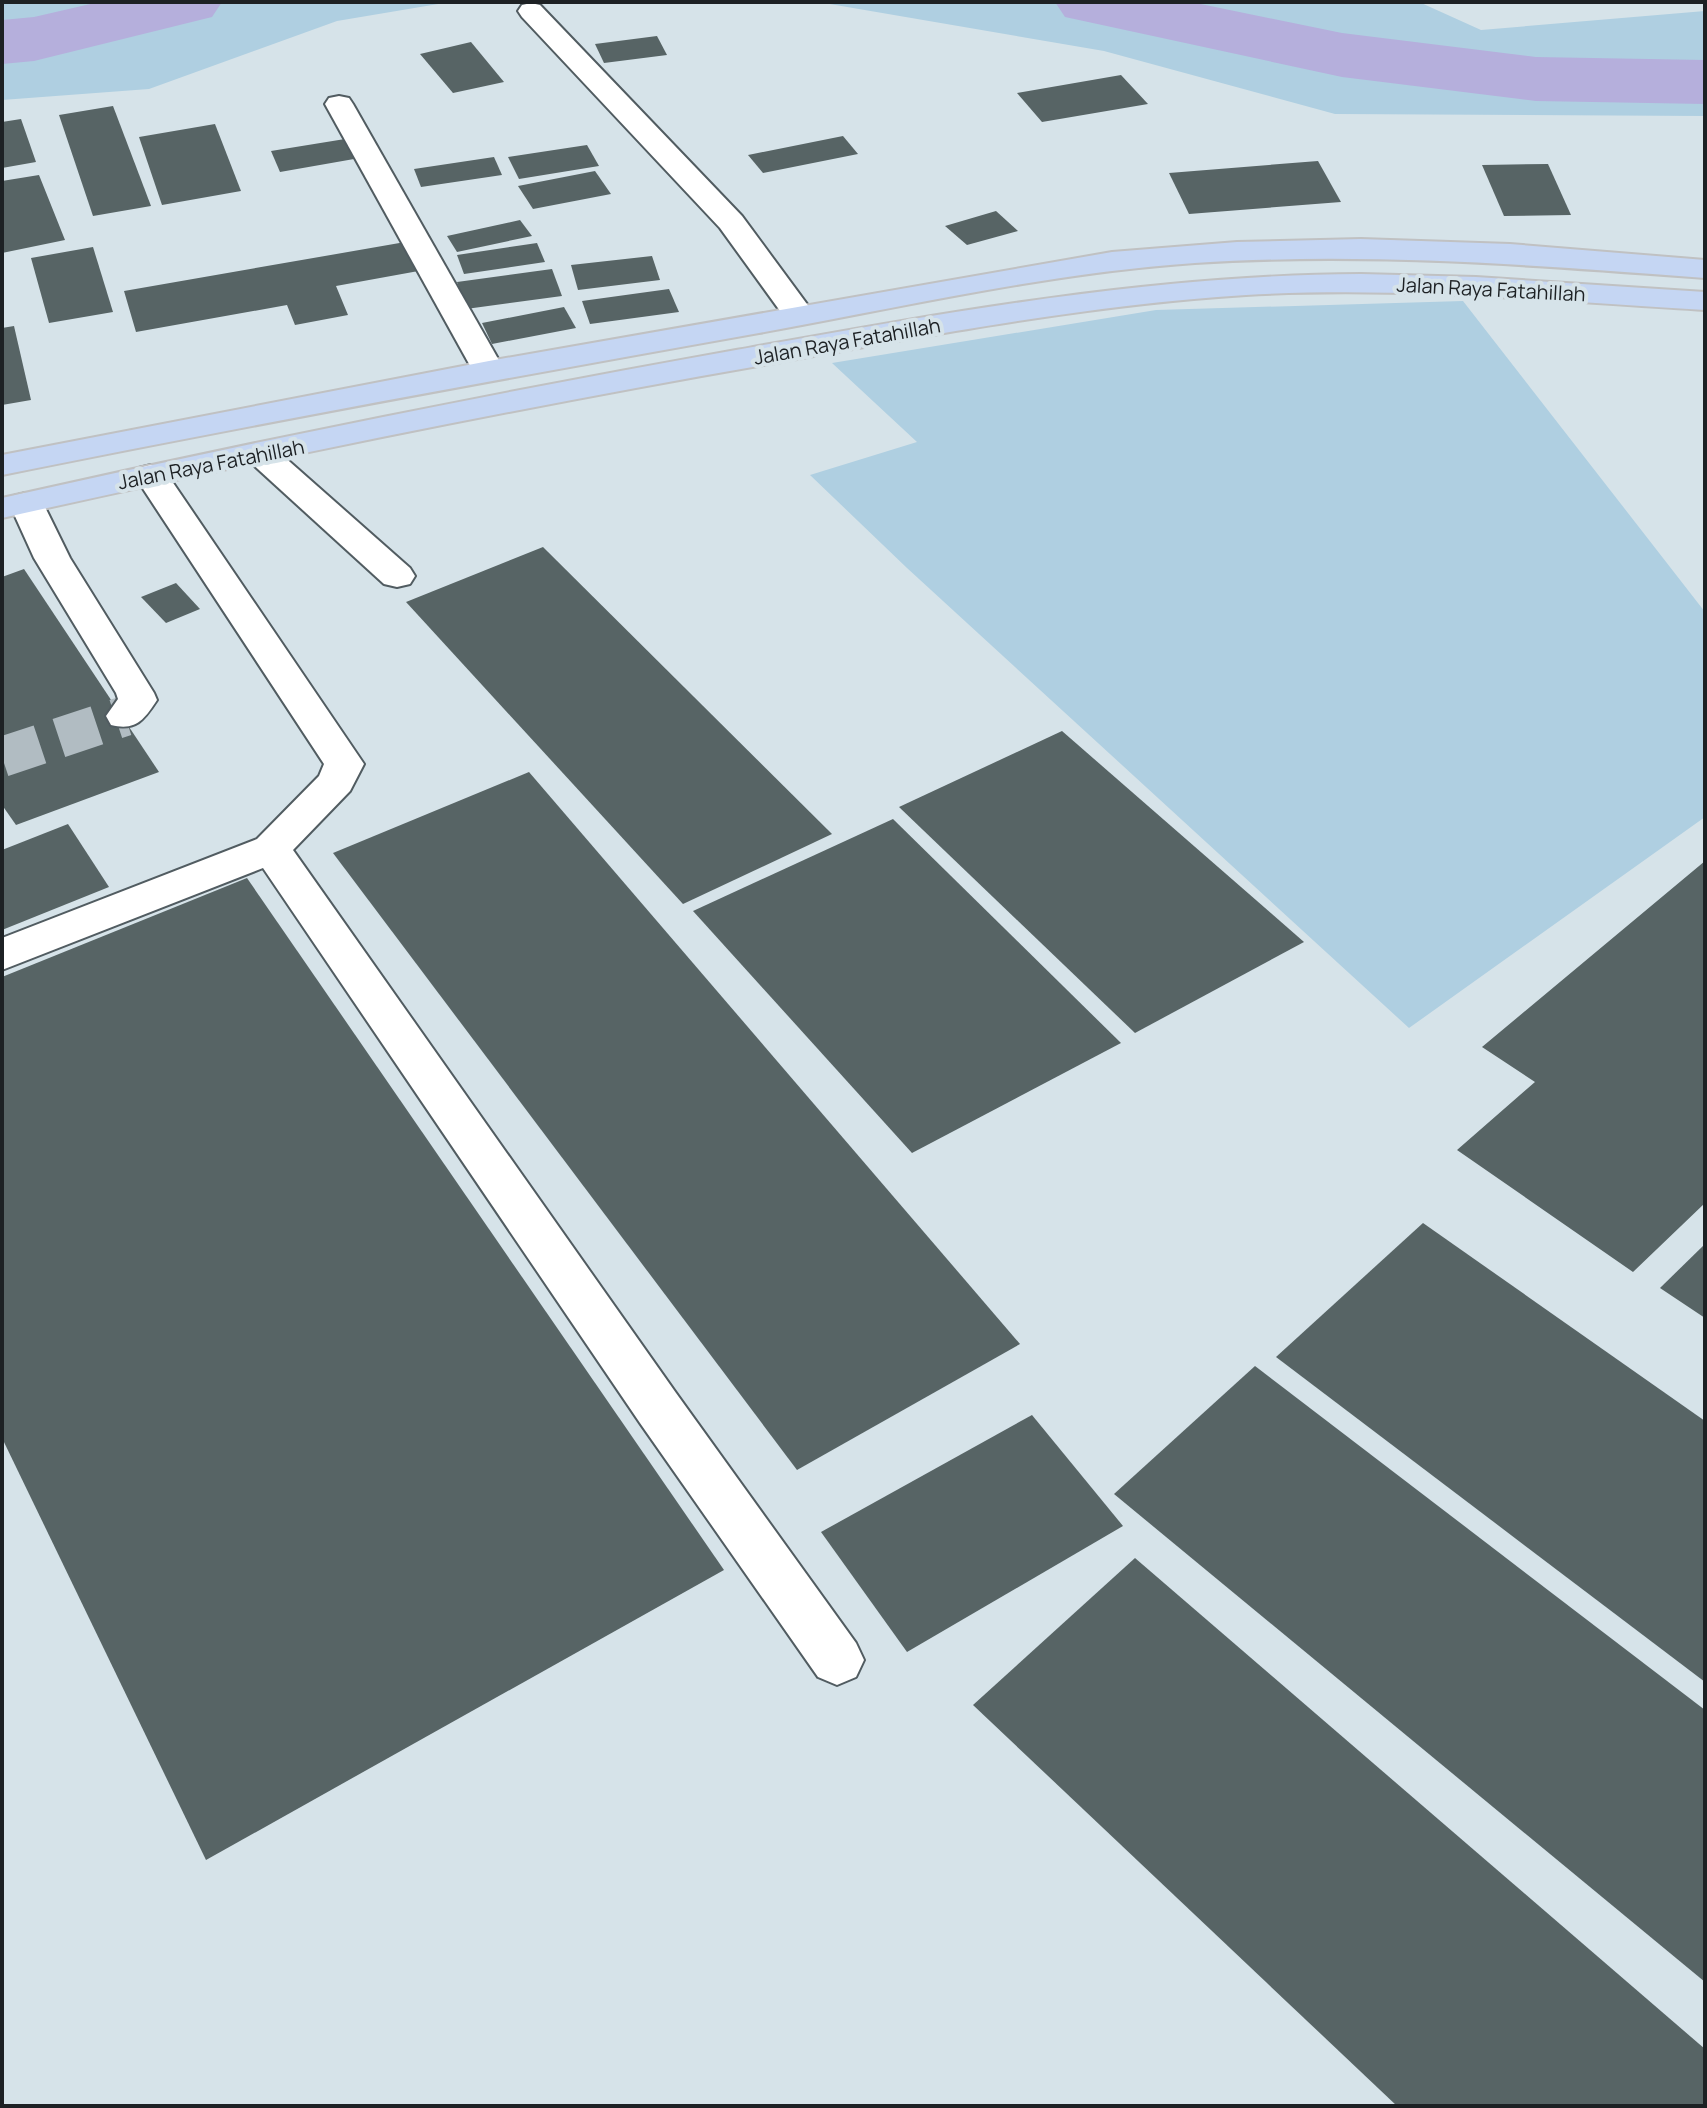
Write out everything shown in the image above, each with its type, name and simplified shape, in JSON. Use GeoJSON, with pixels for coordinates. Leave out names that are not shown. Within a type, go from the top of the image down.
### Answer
{"type":"FeatureCollection","features":[{"type":"Feature","properties":{"kind":"highway","name":"Jalan Raya Fatahillah"},"geometry":{"type":"LineString","coordinates":[[2,465],[489,371],[1112,261],[1203,252],[1312,247],[1448,250],[1705,269]]}},
{"type":"Feature","properties":{"kind":"highway","name":"Jalan Raya Fatahillah"},"geometry":{"type":"LineString","coordinates":[[14,505],[649,375],[992,315],[1123,299],[1246,286],[1363,283],[1705,301]]}},
{"type":"Feature","properties":{"kind":"street"},"geometry":{"type":"LineString","coordinates":[[531,11],[731,222],[799,315]]}},
{"type":"Feature","properties":{"kind":"street"},"geometry":{"type":"LineString","coordinates":[[339,104],[489,371]]}},
{"type":"Feature","properties":{"kind":"street"},"geometry":{"type":"LineString","coordinates":[[261,454],[397,576]]}},
{"type":"Feature","properties":{"kind":"street"},"geometry":{"type":"LineString","coordinates":[[2,955],[271,849],[336,782],[344,764],[151,475]]}},
{"type":"Feature","properties":{"kind":"street"},"geometry":{"type":"LineString","coordinates":[[14,505],[52,558],[135,693],[138,700],[125,716]]}},
{"type":"Feature","properties":{"kind":"street"},"geometry":{"type":"LineString","coordinates":[[271,849],[658,1408],[837,1660]]}},
{"type":"Feature","properties":{"kind":"shaded area"},"geometry":{"type":"Polygon","coordinates":[[[2,2],[450,2],[337,21],[149,89],[2,100],[2,2]]]}},
{"type":"Feature","properties":{"kind":"shaded area"},"geometry":{"type":"Polygon","coordinates":[[[818,2],[1419,2],[1481,30],[1705,11],[1705,116],[1335,114],[1104,51],[818,2]]]}},
{"type":"Feature","properties":{"kind":"shaded area"},"geometry":{"type":"Polygon","coordinates":[[[1463,301],[1705,612],[1705,817],[1409,1028],[907,568],[810,475],[917,442],[832,363],[1156,310],[1463,301]]]}},
{"type":"Feature","properties":{"kind":"building"},"geometry":{"type":"Polygon","coordinates":[[[657,36],[667,55],[604,63],[595,44],[657,36]]]}},
{"type":"Feature","properties":{"kind":"building"},"geometry":{"type":"Polygon","coordinates":[[[471,42],[504,82],[453,93],[420,54],[471,42]]]}},
{"type":"Feature","properties":{"kind":"building"},"geometry":{"type":"Polygon","coordinates":[[[1121,75],[1148,104],[1042,122],[1017,93],[1121,75]]]}},
{"type":"Feature","properties":{"kind":"building"},"geometry":{"type":"Polygon","coordinates":[[[113,106],[151,206],[93,216],[59,115],[113,106]]]}},
{"type":"Feature","properties":{"kind":"building"},"geometry":{"type":"Polygon","coordinates":[[[21,119],[36,162],[2,168],[2,122],[21,119]]]}},
{"type":"Feature","properties":{"kind":"building"},"geometry":{"type":"Polygon","coordinates":[[[215,124],[241,191],[162,205],[139,137],[215,124]]]}},
{"type":"Feature","properties":{"kind":"building"},"geometry":{"type":"Polygon","coordinates":[[[843,136],[858,154],[763,173],[748,155],[843,136]]]}},
{"type":"Feature","properties":{"kind":"building"},"geometry":{"type":"Polygon","coordinates":[[[345,139],[354,159],[280,172],[271,151],[345,139]]]}},
{"type":"Feature","properties":{"kind":"building"},"geometry":{"type":"Polygon","coordinates":[[[587,145],[599,166],[519,179],[508,157],[587,145]]]}},
{"type":"Feature","properties":{"kind":"building"},"geometry":{"type":"Polygon","coordinates":[[[494,157],[502,175],[421,187],[414,169],[494,157]]]}},
{"type":"Feature","properties":{"kind":"building"},"geometry":{"type":"Polygon","coordinates":[[[1318,161],[1341,202],[1189,214],[1169,173],[1318,161]]]}},
{"type":"Feature","properties":{"kind":"building"},"geometry":{"type":"Polygon","coordinates":[[[1548,164],[1571,215],[1504,216],[1482,165],[1548,164]]]}},
{"type":"Feature","properties":{"kind":"building"},"geometry":{"type":"Polygon","coordinates":[[[595,171],[611,194],[533,209],[518,186],[595,171]]]}},
{"type":"Feature","properties":{"kind":"building"},"geometry":{"type":"Polygon","coordinates":[[[39,175],[65,240],[2,253],[2,181],[39,175]]]}},
{"type":"Feature","properties":{"kind":"building"},"geometry":{"type":"Polygon","coordinates":[[[996,211],[1018,231],[967,245],[945,226],[996,211]]]}},
{"type":"Feature","properties":{"kind":"building"},"geometry":{"type":"Polygon","coordinates":[[[520,220],[532,236],[457,252],[447,236],[520,220]]]}},
{"type":"Feature","properties":{"kind":"building"},"geometry":{"type":"Polygon","coordinates":[[[411,241],[424,270],[336,286],[348,315],[295,325],[287,305],[136,332],[124,291],[411,241]]]}},
{"type":"Feature","properties":{"kind":"building"},"geometry":{"type":"Polygon","coordinates":[[[537,243],[545,262],[464,274],[457,255],[537,243]]]}},
{"type":"Feature","properties":{"kind":"building"},"geometry":{"type":"Polygon","coordinates":[[[93,247],[113,312],[49,323],[31,258],[93,247]]]}},
{"type":"Feature","properties":{"kind":"building"},"geometry":{"type":"Polygon","coordinates":[[[652,256],[660,280],[578,290],[571,265],[652,256]]]}},
{"type":"Feature","properties":{"kind":"building"},"geometry":{"type":"Polygon","coordinates":[[[552,269],[562,296],[466,309],[457,282],[552,269]]]}},
{"type":"Feature","properties":{"kind":"building"},"geometry":{"type":"Polygon","coordinates":[[[669,289],[679,312],[590,324],[582,301],[669,289]]]}},
{"type":"Feature","properties":{"kind":"building"},"geometry":{"type":"Polygon","coordinates":[[[564,307],[576,328],[492,344],[482,323],[564,307]]]}},
{"type":"Feature","properties":{"kind":"building"},"geometry":{"type":"Polygon","coordinates":[[[14,326],[31,400],[2,405],[2,328],[14,326]]]}},
{"type":"Feature","properties":{"kind":"building"},"geometry":{"type":"Polygon","coordinates":[[[543,547],[832,834],[683,904],[406,602],[543,547]]]}},
{"type":"Feature","properties":{"kind":"building"},"geometry":{"type":"Polygon","coordinates":[[[24,569],[159,772],[16,825],[2,805],[2,577],[24,569]]]}},
{"type":"Feature","properties":{"kind":"building"},"geometry":{"type":"Polygon","coordinates":[[[176,583],[200,609],[166,623],[141,597],[176,583]]]}},
{"type":"Feature","properties":{"kind":"building"},"geometry":{"type":"Polygon","coordinates":[[[1062,731],[1304,942],[1135,1033],[899,807],[1062,731]]]}},
{"type":"Feature","properties":{"kind":"building"},"geometry":{"type":"Polygon","coordinates":[[[529,772],[1020,1344],[797,1470],[333,853],[529,772]]]}},
{"type":"Feature","properties":{"kind":"building"},"geometry":{"type":"Polygon","coordinates":[[[893,819],[1121,1043],[912,1153],[693,911],[893,819]]]}},
{"type":"Feature","properties":{"kind":"building"},"geometry":{"type":"Polygon","coordinates":[[[68,824],[109,887],[2,930],[2,850],[68,824]]]}},
{"type":"Feature","properties":{"kind":"building"},"geometry":{"type":"Polygon","coordinates":[[[1705,861],[1705,1203],[1633,1272],[1457,1150],[1535,1082],[1482,1047],[1705,861]]]}},
{"type":"Feature","properties":{"kind":"building"},"geometry":{"type":"Polygon","coordinates":[[[247,878],[724,1570],[206,1860],[2,1438],[2,977],[247,878]]]}},
{"type":"Feature","properties":{"kind":"building"},"geometry":{"type":"Polygon","coordinates":[[[1423,1223],[1705,1421],[1705,1682],[1276,1357],[1423,1223]]]}},
{"type":"Feature","properties":{"kind":"building"},"geometry":{"type":"Polygon","coordinates":[[[1705,1244],[1705,1318],[1660,1288],[1705,1244]]]}},
{"type":"Feature","properties":{"kind":"building"},"geometry":{"type":"Polygon","coordinates":[[[1255,1366],[1705,1710],[1705,1982],[1114,1494],[1255,1366]]]}},
{"type":"Feature","properties":{"kind":"building"},"geometry":{"type":"Polygon","coordinates":[[[1032,1415],[1123,1526],[907,1652],[821,1532],[1032,1415]]]}},
{"type":"Feature","properties":{"kind":"building"},"geometry":{"type":"Polygon","coordinates":[[[1135,1558],[1705,2049],[1705,2106],[1397,2106],[973,1705],[1135,1558]]]}},
{"type":"Feature","properties":{"kind":"waterway"},"geometry":{"type":"LineString","coordinates":[[2,42],[34,39],[187,2]]}},
{"type":"Feature","properties":{"kind":"waterway"},"geometry":{"type":"LineString","coordinates":[[1090,2],[1342,55],[1536,79],[1705,82]]}},
{"type":"Feature","properties":{"kind":"tunnel"},"geometry":{"type":"LineString","coordinates":[[2,757],[125,716]]}}]}
